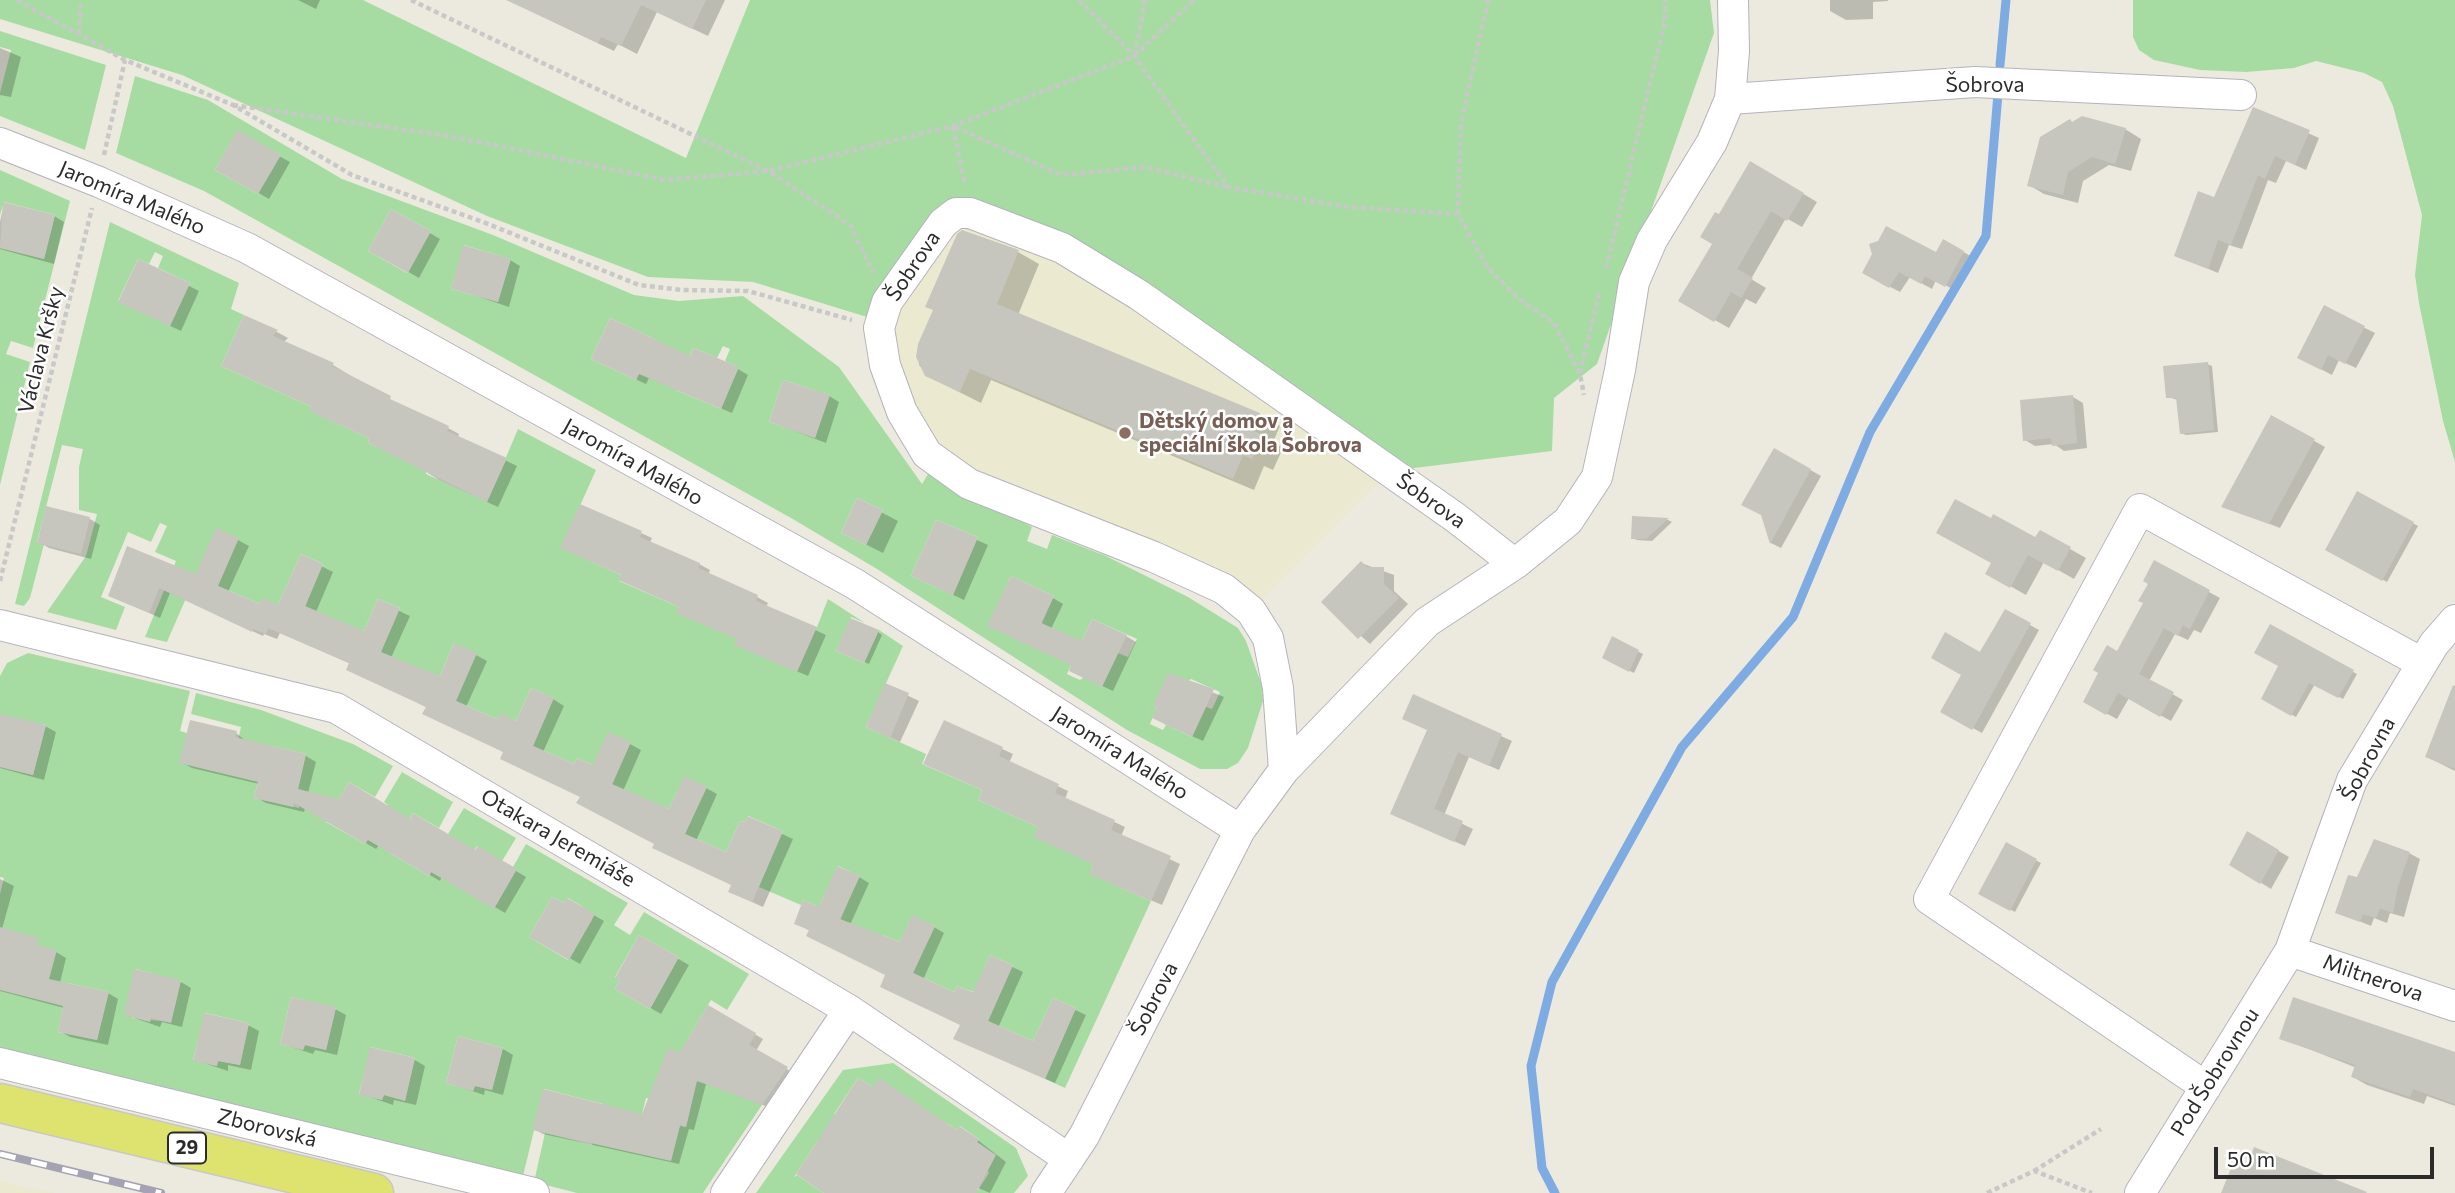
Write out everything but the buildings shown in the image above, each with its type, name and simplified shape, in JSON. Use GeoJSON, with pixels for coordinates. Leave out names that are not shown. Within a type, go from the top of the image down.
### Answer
{"type":"FeatureCollection","features":[{"type":"Feature","properties":{"kind":"main road","name":"29"},"geometry":{"type":"LineString","coordinates":[[0,1104],[374,1193]]}},
{"type":"Feature","properties":{"kind":"street","name":"Šobrova"},"geometry":{"type":"LineString","coordinates":[[1045,1193],[1084,1136],[1240,830],[1284,770],[1427,622],[1515,564],[1568,521],[1597,477],[1620,370],[1634,282],[1652,240],[1712,142],[1730,99],[1734,51],[1733,0]]}},
{"type":"Feature","properties":{"kind":"street","name":"Šobrova"},"geometry":{"type":"LineString","coordinates":[[1730,99],[1975,82],[2241,95]]}},
{"type":"Feature","properties":{"kind":"street","name":"Jaromíra Malého"},"geometry":{"type":"LineString","coordinates":[[0,144],[99,181],[247,248],[369,315],[855,584],[1240,830]]}},
{"type":"Feature","properties":{"kind":"street","name":"Šobrova"},"geometry":{"type":"LineString","coordinates":[[1284,770],[1278,688],[1268,638],[1251,611],[1224,589],[1154,557],[969,484],[927,454],[901,411],[885,365],[883,315],[943,223],[956,213],[971,213],[1062,248],[1139,295],[1456,519],[1515,564]]}},
{"type":"Feature","properties":{"kind":"street"},"geometry":{"type":"LineString","coordinates":[[2206,1087],[1929,899],[2140,509],[2422,663]]}},
{"type":"Feature","properties":{"kind":"street","name":"Šobrovna"},"geometry":{"type":"LineString","coordinates":[[2290,951],[2351,780],[2422,663],[2455,620]]}},
{"type":"Feature","properties":{"kind":"street","name":"Otakara Jeremiáše"},"geometry":{"type":"LineString","coordinates":[[0,625],[336,708],[849,1010],[1069,1159]]}},
{"type":"Feature","properties":{"kind":"street","name":"Miltnerova"},"geometry":{"type":"LineString","coordinates":[[2290,951],[2455,1006]]}},
{"type":"Feature","properties":{"kind":"street","name":"Pod Šobrovnou"},"geometry":{"type":"LineString","coordinates":[[2140,1193],[2290,951]]}},
{"type":"Feature","properties":{"kind":"street"},"geometry":{"type":"LineString","coordinates":[[726,1193],[849,1010]]}},
{"type":"Feature","properties":{"kind":"street","name":"Zborovská"},"geometry":{"type":"LineString","coordinates":[[0,1063],[534,1193]]}},
{"type":"Feature","properties":{"kind":"path"},"geometry":{"type":"LineString","coordinates":[[17,0],[125,60],[233,105],[352,175],[483,222],[639,285],[682,290],[748,291],[883,315]]}},
{"type":"Feature","properties":{"kind":"path"},"geometry":{"type":"LineString","coordinates":[[79,34],[81,0]]}},
{"type":"Feature","properties":{"kind":"path"},"geometry":{"type":"LineString","coordinates":[[411,0],[768,172],[850,225],[883,315]]}},
{"type":"Feature","properties":{"kind":"path"},"geometry":{"type":"LineString","coordinates":[[1079,0],[1135,56],[1228,187]]}},
{"type":"Feature","properties":{"kind":"path"},"geometry":{"type":"LineString","coordinates":[[1135,56],[1144,0]]}},
{"type":"Feature","properties":{"kind":"path"},"geometry":{"type":"LineString","coordinates":[[233,105],[449,136],[666,180],[768,172],[953,126],[1135,56],[1194,0]]}},
{"type":"Feature","properties":{"kind":"path"},"geometry":{"type":"LineString","coordinates":[[1488,0],[1461,122],[1458,214],[1488,267],[1519,299],[1554,323],[1580,374],[1584,400]]}},
{"type":"Feature","properties":{"kind":"path"},"geometry":{"type":"LineString","coordinates":[[1580,374],[1665,21],[1665,0]]}},
{"type":"Feature","properties":{"kind":"path"},"geometry":{"type":"LineString","coordinates":[[103,160],[125,60]]}},
{"type":"Feature","properties":{"kind":"path"},"geometry":{"type":"LineString","coordinates":[[953,126],[1061,175],[1145,167],[1228,187],[1348,207],[1458,214]]}},
{"type":"Feature","properties":{"kind":"path"},"geometry":{"type":"LineString","coordinates":[[953,126],[971,213]]}},
{"type":"Feature","properties":{"kind":"path","name":"Václava Kršky"},"geometry":{"type":"LineString","coordinates":[[0,581],[92,207]]}},
{"type":"Feature","properties":{"kind":"path"},"geometry":{"type":"LineString","coordinates":[[1987,1193],[2034,1171],[2101,1129]]}},
{"type":"Feature","properties":{"kind":"path"},"geometry":{"type":"LineString","coordinates":[[2034,1171],[2092,1193]]}},
{"type":"Feature","properties":{"kind":"shaded area","name":"Dětský domov a speciální škola Šobrova"},"geometry":{"type":"Polygon","coordinates":[[[943,223],[1062,248],[1390,471],[1251,611],[969,484],[902,411],[887,302],[943,223]]]}},
{"type":"Feature","properties":{"kind":"shaded area"},"geometry":{"type":"Polygon","coordinates":[[[0,1181],[57,1193],[0,1193],[0,1181]]]}},
{"type":"Feature","properties":{"kind":"green space"},"geometry":{"type":"Polygon","coordinates":[[[0,0],[363,0],[686,158],[750,0],[1710,0],[1714,33],[1597,364],[1554,398],[1552,451],[1390,471],[1139,295],[971,213],[887,302],[867,317],[753,282],[648,277],[487,216],[182,75],[0,19],[0,0]]]}},
{"type":"Feature","properties":{"kind":"green space"},"geometry":{"type":"Polygon","coordinates":[[[2133,0],[2455,0],[2455,462],[2443,421],[2415,275],[2422,215],[2393,106],[2382,82],[2364,73],[2316,61],[2294,68],[2246,72],[2200,70],[2154,60],[2139,50],[2133,37],[2133,0]]]}},
{"type":"Feature","properties":{"kind":"green space"},"geometry":{"type":"Polygon","coordinates":[[[0,31],[106,65],[85,150],[0,116],[0,93],[11,50],[0,47],[0,31]]]}},
{"type":"Feature","properties":{"kind":"green space"},"geometry":{"type":"Polygon","coordinates":[[[135,76],[208,100],[342,179],[493,235],[634,295],[679,301],[743,296],[839,367],[922,484],[928,474],[1032,527],[1027,541],[1047,549],[1052,535],[1106,556],[1188,597],[1238,628],[1246,641],[1262,686],[1263,701],[1248,748],[1238,763],[1227,769],[1200,769],[1127,730],[877,569],[791,518],[204,191],[116,153],[135,76]],[[237,131],[215,170],[258,194],[280,155],[237,131]],[[391,209],[368,251],[407,273],[431,231],[391,209]],[[464,245],[451,289],[498,302],[510,259],[464,245]],[[610,318],[591,359],[636,380],[654,339],[610,318]],[[723,346],[717,358],[693,348],[676,390],[721,409],[738,367],[725,361],[730,349],[723,346]],[[783,380],[769,422],[815,438],[829,395],[783,380]],[[857,498],[841,533],[866,545],[883,510],[857,498]],[[936,520],[911,576],[953,595],[978,537],[936,520]],[[1011,576],[988,626],[1046,626],[1042,623],[1054,596],[1011,576]],[[1092,619],[1067,674],[1080,680],[1118,653],[1128,657],[1137,639],[1092,619]],[[1191,679],[1154,706],[1157,707],[1150,724],[1163,730],[1166,725],[1192,737],[1206,707],[1212,709],[1220,692],[1191,679]]]}},
{"type":"Feature","properties":{"kind":"green space"},"geometry":{"type":"Polygon","coordinates":[[[0,170],[70,201],[33,348],[11,341],[6,354],[30,362],[0,485],[0,248],[44,259],[55,215],[4,202],[0,215],[0,170]]]}},
{"type":"Feature","properties":{"kind":"green space"},"geometry":{"type":"Polygon","coordinates":[[[110,222],[239,283],[231,309],[244,315],[221,366],[312,407],[310,411],[369,438],[368,443],[427,470],[426,474],[487,502],[518,429],[596,470],[561,548],[621,575],[619,581],[679,607],[677,613],[737,639],[817,627],[828,599],[865,623],[851,617],[836,651],[864,663],[879,630],[903,646],[866,727],[926,754],[922,764],[982,790],[978,800],[1038,827],[1093,864],[1090,874],[1151,901],[1065,1088],[1045,1079],[1076,1008],[1053,998],[1033,1041],[988,1021],[1013,965],[990,955],[974,992],[957,986],[954,992],[913,973],[935,926],[912,916],[900,942],[882,935],[878,941],[839,923],[859,876],[838,866],[819,907],[803,900],[801,905],[759,887],[783,831],[748,816],[745,822],[740,821],[726,852],[685,834],[706,787],[684,777],[669,809],[610,790],[630,743],[593,765],[577,758],[574,764],[533,746],[553,698],[531,688],[516,721],[500,714],[497,719],[456,701],[454,643],[440,676],[379,656],[400,608],[378,599],[364,631],[303,612],[323,564],[301,554],[278,605],[260,604],[218,586],[216,529],[167,642],[145,637],[176,561],[155,552],[167,526],[160,523],[151,542],[128,532],[101,597],[125,607],[116,630],[47,612],[86,556],[97,514],[79,510],[79,467],[83,449],[62,445],[37,542],[44,544],[30,598],[24,606],[15,604],[110,222]],[[155,252],[149,264],[138,259],[118,301],[170,326],[190,283],[158,268],[163,256],[155,252]]]}},
{"type":"Feature","properties":{"kind":"green space"},"geometry":{"type":"Polygon","coordinates":[[[28,653],[190,691],[180,731],[187,733],[180,762],[230,775],[241,727],[191,714],[196,693],[261,710],[353,744],[393,766],[375,797],[349,782],[326,822],[365,844],[388,805],[384,802],[402,772],[453,802],[439,828],[413,813],[390,853],[429,876],[452,837],[448,834],[464,808],[516,838],[502,861],[477,846],[454,885],[513,867],[526,844],[628,903],[614,925],[630,935],[644,912],[749,974],[727,1010],[711,1000],[688,1039],[762,1105],[703,1193],[577,1193],[534,1182],[545,1133],[592,1145],[603,1104],[544,1089],[522,1180],[0,1052],[0,894],[4,878],[0,877],[0,767],[33,775],[46,725],[0,716],[0,676],[7,663],[28,653]],[[267,745],[254,798],[299,808],[303,791],[298,789],[306,754],[267,745]],[[552,897],[529,937],[568,960],[592,920],[583,907],[568,898],[564,903],[552,897]],[[639,935],[615,977],[620,980],[615,989],[650,1009],[679,957],[639,935]],[[135,969],[132,1018],[171,1022],[181,981],[135,969]],[[68,983],[58,1032],[97,1040],[108,992],[68,983]],[[291,997],[280,1044],[303,1050],[305,1045],[326,1050],[336,1008],[291,997]],[[205,1013],[193,1060],[217,1066],[218,1061],[240,1065],[249,1023],[205,1013]],[[458,1036],[446,1083],[473,1091],[475,1086],[492,1090],[503,1048],[458,1036]],[[371,1047],[359,1094],[382,1100],[384,1095],[405,1100],[415,1058],[371,1047]],[[646,1098],[633,1151],[671,1160],[680,1126],[686,1127],[690,1109],[646,1098]]]}},
{"type":"Feature","properties":{"kind":"green space"},"geometry":{"type":"Polygon","coordinates":[[[893,1063],[1016,1148],[1028,1176],[1014,1193],[931,1193],[818,1140],[794,1177],[797,1175],[824,1193],[756,1193],[843,1070],[893,1063]],[[858,1078],[834,1114],[880,1145],[873,1087],[858,1078]],[[946,1123],[924,1155],[978,1190],[989,1173],[977,1142],[979,1139],[960,1126],[957,1130],[946,1123]]]}},
{"type":"Feature","properties":{"kind":"waterway"},"geometry":{"type":"LineString","coordinates":[[2000,65],[2006,0]]}},
{"type":"Feature","properties":{"kind":"waterway"},"geometry":{"type":"LineString","coordinates":[[1555,1193],[1542,1168],[1531,1066],[1552,982],[1682,747],[1793,617],[1870,432],[1986,236],[1998,94]]}},
{"type":"Feature","properties":{"kind":"railway"},"geometry":{"type":"LineString","coordinates":[[0,1154],[161,1193]]}},
{"type":"Feature","properties":{"kind":"place","name":"Dětský domov a speciální škola Šobrova"},"geometry":{"type":"Point","coordinates":[1125,433]}}]}
